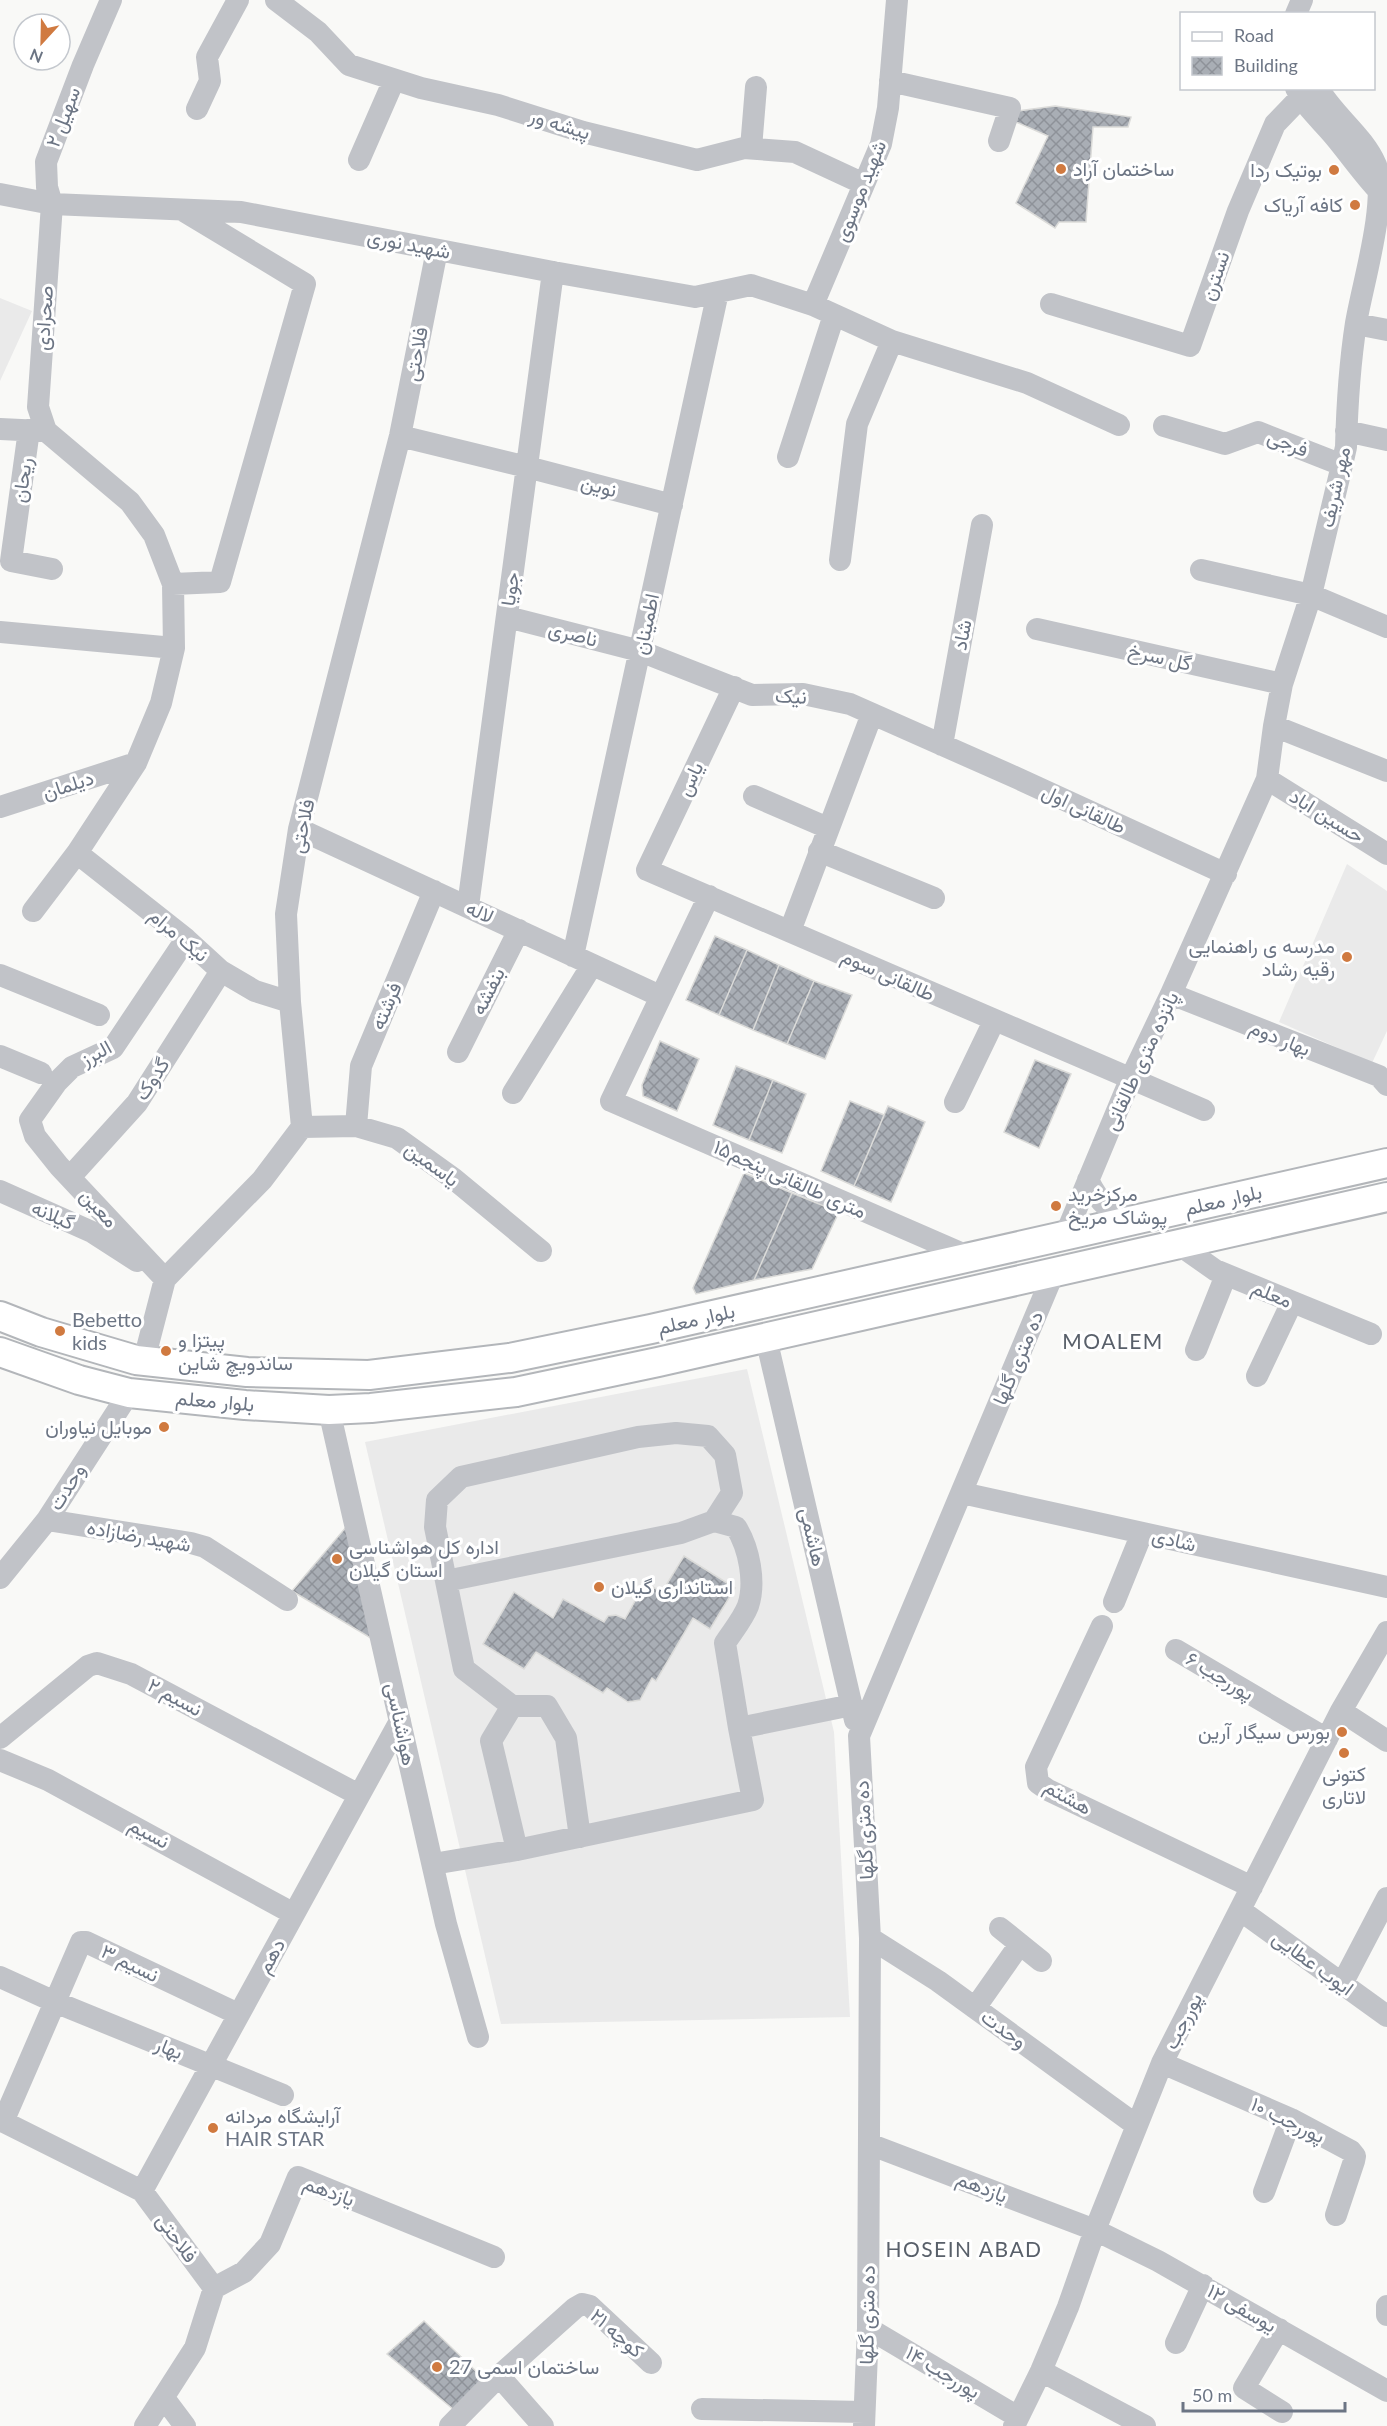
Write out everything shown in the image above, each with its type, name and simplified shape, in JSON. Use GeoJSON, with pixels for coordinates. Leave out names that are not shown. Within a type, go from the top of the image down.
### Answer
{"type":"FeatureCollection","features":[{"type":"Feature","properties":{"kind":"main road","name":"بلوار معلم"},"geometry":{"type":"LineString","coordinates":[[0,1316],[41,1332],[144,1360],[247,1372],[369,1375],[510,1358],[651,1329],[1387,1163]]}},
{"type":"Feature","properties":{"kind":"main road","name":"بلوار معلم"},"geometry":{"type":"LineString","coordinates":[[0,1352],[79,1380],[129,1393],[245,1405],[329,1410],[371,1408],[516,1392],[766,1338],[1387,1197]]}},
{"type":"Feature","properties":{"kind":"main road"},"geometry":{"type":"LineString","coordinates":[[1054,1272],[1065,1236]]}},
{"type":"Feature","properties":{"kind":"main road"},"geometry":{"type":"LineString","coordinates":[[129,1393],[144,1360]]}},
{"type":"Feature","properties":{"kind":"street","name":"سهیل ۲"},"geometry":{"type":"LineString","coordinates":[[52,204],[47,188],[46,162],[111,0]]}},
{"type":"Feature","properties":{"kind":"street"},"geometry":{"type":"LineString","coordinates":[[197,109],[210,81],[207,57],[237,0]]}},
{"type":"Feature","properties":{"kind":"street","name":"پیشه ور"},"geometry":{"type":"LineString","coordinates":[[276,0],[318,32],[349,65],[394,80],[498,105],[582,132],[698,160],[744,148],[795,152],[864,184]]}},
{"type":"Feature","properties":{"kind":"street","name":"شهید موسوی"},"geometry":{"type":"LineString","coordinates":[[813,305],[881,144],[888,108],[897,0]]}},
{"type":"Feature","properties":{"kind":"street"},"geometry":{"type":"LineString","coordinates":[[359,160],[394,80]]}},
{"type":"Feature","properties":{"kind":"street"},"geometry":{"type":"LineString","coordinates":[[890,81],[1010,108],[999,141]]}},
{"type":"Feature","properties":{"kind":"street"},"geometry":{"type":"LineString","coordinates":[[751,148],[756,87]]}},
{"type":"Feature","properties":{"kind":"street","name":"مهر شریف"},"geometry":{"type":"LineString","coordinates":[[1268,778],[1282,684],[1311,595],[1342,465],[1356,324],[1378,233],[1384,192],[1377,167],[1363,143],[1309,91]]}},
{"type":"Feature","properties":{"kind":"street","name":"نسترن"},"geometry":{"type":"LineString","coordinates":[[1051,304],[1191,346],[1238,210],[1275,124],[1309,91]]}},
{"type":"Feature","properties":{"kind":"street","name":"شهید نوری"},"geometry":{"type":"LineString","coordinates":[[0,194],[52,204],[241,212],[695,297],[751,285],[813,305],[892,341],[1027,383],[1119,425]]}},
{"type":"Feature","properties":{"kind":"street","name":"صحرادی"},"geometry":{"type":"LineString","coordinates":[[37,431],[52,204]]}},
{"type":"Feature","properties":{"kind":"street"},"geometry":{"type":"LineString","coordinates":[[172,584],[220,582],[305,284],[179,208]]}},
{"type":"Feature","properties":{"kind":"street","name":"فلاحتی"},"geometry":{"type":"LineString","coordinates":[[302,1127],[290,1002],[286,914],[299,829],[400,436],[437,250]]}},
{"type":"Feature","properties":{"kind":"street","name":"جویا"},"geometry":{"type":"LineString","coordinates":[[468,906],[553,272]]}},
{"type":"Feature","properties":{"kind":"street","name":"اطمینان"},"geometry":{"type":"LineString","coordinates":[[583,961],[640,651],[718,292]]}},
{"type":"Feature","properties":{"kind":"street"},"geometry":{"type":"LineString","coordinates":[[788,457],[834,315]]}},
{"type":"Feature","properties":{"kind":"street"},"geometry":{"type":"LineString","coordinates":[[1356,324],[1387,330]]}},
{"type":"Feature","properties":{"kind":"street"},"geometry":{"type":"LineString","coordinates":[[840,560],[857,424],[892,341]]}},
{"type":"Feature","properties":{"kind":"street","name":"فرجی"},"geometry":{"type":"LineString","coordinates":[[1164,426],[1225,444],[1258,432],[1342,465]]}},
{"type":"Feature","properties":{"kind":"street"},"geometry":{"type":"LineString","coordinates":[[0,429],[37,431],[130,502],[154,535],[172,584],[174,648],[161,703],[136,763],[77,853],[33,911]]}},
{"type":"Feature","properties":{"kind":"street","name":"ریحان"},"geometry":{"type":"LineString","coordinates":[[37,431],[11,561],[52,569]]}},
{"type":"Feature","properties":{"kind":"street"},"geometry":{"type":"LineString","coordinates":[[1346,431],[1387,440]]}},
{"type":"Feature","properties":{"kind":"street","name":"نوین"},"geometry":{"type":"LineString","coordinates":[[400,436],[527,466],[672,505]]}},
{"type":"Feature","properties":{"kind":"street","name":"شاد"},"geometry":{"type":"LineString","coordinates":[[942,745],[982,525]]}},
{"type":"Feature","properties":{"kind":"street"},"geometry":{"type":"LineString","coordinates":[[1201,570],[1311,595],[1387,627]]}},
{"type":"Feature","properties":{"kind":"street","name":"ناصری"},"geometry":{"type":"LineString","coordinates":[[507,617],[640,651]]}},
{"type":"Feature","properties":{"kind":"street","name":"گل سرخ"},"geometry":{"type":"LineString","coordinates":[[1037,629],[1282,684]]}},
{"type":"Feature","properties":{"kind":"street"},"geometry":{"type":"LineString","coordinates":[[0,632],[174,648]]}},
{"type":"Feature","properties":{"kind":"street","name":"نیک"},"geometry":{"type":"LineString","coordinates":[[640,651],[752,695],[803,694],[850,704],[942,745]]}},
{"type":"Feature","properties":{"kind":"street","name":"یاس"},"geometry":{"type":"LineString","coordinates":[[647,870],[734,687]]}},
{"type":"Feature","properties":{"kind":"street"},"geometry":{"type":"LineString","coordinates":[[790,932],[872,714]]}},
{"type":"Feature","properties":{"kind":"street"},"geometry":{"type":"LineString","coordinates":[[1274,726],[1387,771]]}},
{"type":"Feature","properties":{"kind":"street","name":"طالقانی اول"},"geometry":{"type":"LineString","coordinates":[[942,745],[1226,874]]}},
{"type":"Feature","properties":{"kind":"street","name":"دیلمان"},"geometry":{"type":"LineString","coordinates":[[0,807],[136,763]]}},
{"type":"Feature","properties":{"kind":"street","name":"حسین اباد"},"geometry":{"type":"LineString","coordinates":[[1268,778],[1387,854]]}},
{"type":"Feature","properties":{"kind":"street","name":"پانزده متری طالقانی"},"geometry":{"type":"LineString","coordinates":[[1065,1236],[1130,1080],[1172,994],[1268,778]]}},
{"type":"Feature","properties":{"kind":"street"},"geometry":{"type":"LineString","coordinates":[[754,796],[828,828]]}},
{"type":"Feature","properties":{"kind":"street","name":"لاله"},"geometry":{"type":"LineString","coordinates":[[299,829],[660,996]]}},
{"type":"Feature","properties":{"kind":"street"},"geometry":{"type":"LineString","coordinates":[[819,851],[934,898]]}},
{"type":"Feature","properties":{"kind":"street","name":"نیک مرام"},"geometry":{"type":"LineString","coordinates":[[77,853],[186,939],[221,971],[255,991],[290,1002]]}},
{"type":"Feature","properties":{"kind":"street","name":"طالقانی سوم"},"geometry":{"type":"LineString","coordinates":[[647,870],[1130,1080]]}},
{"type":"Feature","properties":{"kind":"street","name":"فرشته"},"geometry":{"type":"LineString","coordinates":[[356,1126],[361,1065],[434,891]]}},
{"type":"Feature","properties":{"kind":"street"},"geometry":{"type":"LineString","coordinates":[[660,996],[709,896]]}},
{"type":"Feature","properties":{"kind":"street","name":"بنفشه"},"geometry":{"type":"LineString","coordinates":[[458,1052],[519,930]]}},
{"type":"Feature","properties":{"kind":"street","name":"البرز"},"geometry":{"type":"LineString","coordinates":[[35,1136],[30,1120],[57,1082],[72,1067],[113,1048],[186,939]]}},
{"type":"Feature","properties":{"kind":"street"},"geometry":{"type":"LineString","coordinates":[[513,1093],[583,961]]}},
{"type":"Feature","properties":{"kind":"street","name":"گدوک"},"geometry":{"type":"LineString","coordinates":[[70,1177],[137,1102],[221,971]]}},
{"type":"Feature","properties":{"kind":"street"},"geometry":{"type":"LineString","coordinates":[[0,975],[99,1014]]}},
{"type":"Feature","properties":{"kind":"street","name":"بهار دوم"},"geometry":{"type":"LineString","coordinates":[[1172,994],[1379,1076],[1387,1085]]}},
{"type":"Feature","properties":{"kind":"street","name":"۱۵متری طالقانی پنجم"},"geometry":{"type":"LineString","coordinates":[[660,996],[611,1101],[970,1257]]}},
{"type":"Feature","properties":{"kind":"street"},"geometry":{"type":"LineString","coordinates":[[955,1102],[994,1021]]}},
{"type":"Feature","properties":{"kind":"street"},"geometry":{"type":"LineString","coordinates":[[0,1056],[41,1073]]}},
{"type":"Feature","properties":{"kind":"street"},"geometry":{"type":"LineString","coordinates":[[1130,1080],[1204,1110]]}},
{"type":"Feature","properties":{"kind":"street","name":"یاسمین"},"geometry":{"type":"LineString","coordinates":[[302,1127],[356,1126],[397,1138],[454,1179],[541,1251]]}},
{"type":"Feature","properties":{"kind":"street"},"geometry":{"type":"LineString","coordinates":[[144,1360],[165,1279],[262,1180],[302,1127]]}},
{"type":"Feature","properties":{"kind":"street","name":"معین"},"geometry":{"type":"LineString","coordinates":[[35,1136],[165,1279]]}},
{"type":"Feature","properties":{"kind":"street"},"geometry":{"type":"LineString","coordinates":[[1088,1180],[1096,1198],[1109,1211],[1135,1220]]}},
{"type":"Feature","properties":{"kind":"street","name":"گیلانه"},"geometry":{"type":"LineString","coordinates":[[0,1191],[92,1232],[165,1279]]}},
{"type":"Feature","properties":{"kind":"street","name":"معلم"},"geometry":{"type":"LineString","coordinates":[[1178,1244],[1215,1270],[1371,1334]]}},
{"type":"Feature","properties":{"kind":"street","name":"ده متری گلها"},"geometry":{"type":"LineString","coordinates":[[864,2419],[868,2328],[870,1938],[859,1736],[1054,1272]]}},
{"type":"Feature","properties":{"kind":"street"},"geometry":{"type":"LineString","coordinates":[[1196,1350],[1226,1275]]}},
{"type":"Feature","properties":{"kind":"street"},"geometry":{"type":"LineString","coordinates":[[1257,1376],[1292,1302]]}},
{"type":"Feature","properties":{"kind":"street","name":"هاشمی"},"geometry":{"type":"LineString","coordinates":[[766,1338],[859,1736]]}},
{"type":"Feature","properties":{"kind":"street","name":"وحدت"},"geometry":{"type":"LineString","coordinates":[[0,1578],[46,1520],[129,1393]]}},
{"type":"Feature","properties":{"kind":"street","name":"هواشناسی"},"geometry":{"type":"LineString","coordinates":[[329,1410],[386,1652],[446,1924],[478,2037]]}},
{"type":"Feature","properties":{"kind":"street"},"geometry":{"type":"LineString","coordinates":[[580,1837],[566,1738],[547,1706],[512,1706],[464,1669],[435,1527],[437,1500],[462,1477],[638,1437],[676,1433],[708,1436],[725,1455],[732,1493],[714,1521]]}},
{"type":"Feature","properties":{"kind":"street","name":"شادی"},"geometry":{"type":"LineString","coordinates":[[962,1493],[1387,1587]]}},
{"type":"Feature","properties":{"kind":"street","name":"شهید رضازاده"},"geometry":{"type":"LineString","coordinates":[[46,1520],[205,1547],[288,1600]]}},
{"type":"Feature","properties":{"kind":"street"},"geometry":{"type":"LineString","coordinates":[[433,1864],[518,1850],[753,1800],[725,1643],[747,1608],[752,1587],[744,1541],[736,1527],[714,1521],[681,1533],[446,1581]]}},
{"type":"Feature","properties":{"kind":"street"},"geometry":{"type":"LineString","coordinates":[[1114,1602],[1142,1533]]}},
{"type":"Feature","properties":{"kind":"street","name":"هشتم"},"geometry":{"type":"LineString","coordinates":[[1102,1626],[1036,1767],[1038,1783],[1048,1790],[1252,1887]]}},
{"type":"Feature","properties":{"kind":"street","name":"پوررجب"},"geometry":{"type":"LineString","coordinates":[[1016,2421],[1041,2371],[1068,2307],[1095,2230],[1162,2063],[1341,1711],[1387,1632]]}},
{"type":"Feature","properties":{"kind":"street","name":"پوررجب ۶"},"geometry":{"type":"LineString","coordinates":[[1176,1650],[1327,1739]]}},
{"type":"Feature","properties":{"kind":"street","name":"نسیم ٢"},"geometry":{"type":"LineString","coordinates":[[0,1738],[88,1666],[97,1663],[131,1674],[359,1796]]}},
{"type":"Feature","properties":{"kind":"street"},"geometry":{"type":"LineString","coordinates":[[740,1728],[852,1705]]}},
{"type":"Feature","properties":{"kind":"street"},"geometry":{"type":"LineString","coordinates":[[512,1706],[491,1741],[518,1850]]}},
{"type":"Feature","properties":{"kind":"street"},"geometry":{"type":"LineString","coordinates":[[1341,1711],[1387,1741]]}},
{"type":"Feature","properties":{"kind":"street","name":"دهم"},"geometry":{"type":"LineString","coordinates":[[142,2191],[400,1721]]}},
{"type":"Feature","properties":{"kind":"street","name":"نسیم"},"geometry":{"type":"LineString","coordinates":[[0,1760],[48,1780],[294,1914]]}},
{"type":"Feature","properties":{"kind":"street"},"geometry":{"type":"LineString","coordinates":[[1342,1984],[1387,1898]]}},
{"type":"Feature","properties":{"kind":"street","name":"ایوب عطایی"},"geometry":{"type":"LineString","coordinates":[[1240,1910],[1387,2016]]}},
{"type":"Feature","properties":{"kind":"street"},"geometry":{"type":"LineString","coordinates":[[1000,1928],[1041,1960]]}},
{"type":"Feature","properties":{"kind":"street","name":"وحدت"},"geometry":{"type":"LineString","coordinates":[[870,1938],[975,2008],[1136,2125]]}},
{"type":"Feature","properties":{"kind":"street","name":"نسیم ۳"},"geometry":{"type":"LineString","coordinates":[[55,2002],[76,1950],[81,1942],[86,1942],[238,2014]]}},
{"type":"Feature","properties":{"kind":"street"},"geometry":{"type":"LineString","coordinates":[[975,2008],[1020,1944]]}},
{"type":"Feature","properties":{"kind":"street","name":"بهار"},"geometry":{"type":"LineString","coordinates":[[0,1977],[55,2002],[284,2095]]}},
{"type":"Feature","properties":{"kind":"street"},"geometry":{"type":"LineString","coordinates":[[2,2121],[55,2002]]}},
{"type":"Feature","properties":{"kind":"street","name":"پوررجب ۱۰"},"geometry":{"type":"LineString","coordinates":[[1162,2063],[1291,2119],[1351,2151],[1355,2156],[1336,2215]]}},
{"type":"Feature","properties":{"kind":"street"},"geometry":{"type":"LineString","coordinates":[[1264,2192],[1291,2119]]}},
{"type":"Feature","properties":{"kind":"street","name":"فلاحتی"},"geometry":{"type":"LineString","coordinates":[[2,2121],[142,2191],[214,2288]]}},
{"type":"Feature","properties":{"kind":"street","name":"یازدهم"},"geometry":{"type":"LineString","coordinates":[[869,2144],[1095,2230]]}},
{"type":"Feature","properties":{"kind":"street","name":"یازدهم"},"geometry":{"type":"LineString","coordinates":[[214,2288],[244,2272],[270,2244],[298,2177],[494,2257]]}},
{"type":"Feature","properties":{"kind":"street","name":"یوسفی ۱۲"},"geometry":{"type":"LineString","coordinates":[[1095,2230],[1203,2285],[1387,2391]]}},
{"type":"Feature","properties":{"kind":"street"},"geometry":{"type":"LineString","coordinates":[[1176,2343],[1203,2285]]}},
{"type":"Feature","properties":{"kind":"street"},"geometry":{"type":"LineString","coordinates":[[145,2426],[195,2348],[214,2288]]}},
{"type":"Feature","properties":{"kind":"street","name":"کوچه ۲۱"},"geometry":{"type":"LineString","coordinates":[[450,2426],[499,2376],[582,2304],[590,2306],[651,2363]]}},
{"type":"Feature","properties":{"kind":"street"},"geometry":{"type":"LineString","coordinates":[[1387,2306],[1387,2315]]}},
{"type":"Feature","properties":{"kind":"street","name":"پوررجب ۱۴"},"geometry":{"type":"LineString","coordinates":[[868,2328],[1016,2421]]}},
{"type":"Feature","properties":{"kind":"street"},"geometry":{"type":"LineString","coordinates":[[1279,2330],[1244,2388],[1282,2412]]}},
{"type":"Feature","properties":{"kind":"street"},"geometry":{"type":"LineString","coordinates":[[1041,2371],[1144,2426]]}},
{"type":"Feature","properties":{"kind":"street"},"geometry":{"type":"LineString","coordinates":[[499,2376],[543,2426]]}},
{"type":"Feature","properties":{"kind":"street"},"geometry":{"type":"LineString","coordinates":[[164,2398],[185,2426]]}},
{"type":"Feature","properties":{"kind":"street"},"geometry":{"type":"LineString","coordinates":[[702,2409],[864,2419]]}},
{"type":"Feature","properties":{"kind":"shaded area"},"geometry":{"type":"Polygon","coordinates":[[[0,298],[32,311],[0,381],[0,298]]]}},
{"type":"Feature","properties":{"kind":"shaded area","name":"مدرسه ی راهنمایی رقیه رشاد"},"geometry":{"type":"Polygon","coordinates":[[[1347,864],[1387,891],[1387,1031],[1372,1063],[1279,1022],[1347,864]]]}},
{"type":"Feature","properties":{"kind":"shaded area","name":"استانداری گیلان"},"geometry":{"type":"Polygon","coordinates":[[[747,1369],[834,1732],[850,2017],[501,2024],[365,1442],[747,1369]]]}},
{"type":"Feature","properties":{"kind":"building","name":"ساختمان آراد"},"geometry":{"type":"Polygon","coordinates":[[[1055,106],[1131,117],[1128,127],[1093,127],[1086,222],[1059,222],[1055,228],[1016,203],[1048,136],[1016,122],[1018,111],[1055,106]]]}},
{"type":"Feature","properties":{"kind":"building"},"geometry":{"type":"Polygon","coordinates":[[[715,936],[747,950],[719,1015],[686,1000],[715,936]]]}},
{"type":"Feature","properties":{"kind":"building"},"geometry":{"type":"Polygon","coordinates":[[[747,950],[779,965],[753,1030],[719,1015],[747,950]]]}},
{"type":"Feature","properties":{"kind":"building"},"geometry":{"type":"Polygon","coordinates":[[[779,965],[814,981],[787,1044],[753,1030],[779,965]]]}},
{"type":"Feature","properties":{"kind":"building"},"geometry":{"type":"Polygon","coordinates":[[[814,981],[852,995],[825,1059],[787,1044],[814,981]]]}},
{"type":"Feature","properties":{"kind":"building"},"geometry":{"type":"Polygon","coordinates":[[[660,1041],[699,1059],[677,1111],[643,1096],[642,1085],[660,1041]]]}},
{"type":"Feature","properties":{"kind":"building"},"geometry":{"type":"Polygon","coordinates":[[[1035,1060],[1071,1074],[1039,1148],[1004,1132],[1035,1060]]]}},
{"type":"Feature","properties":{"kind":"building"},"geometry":{"type":"Polygon","coordinates":[[[736,1066],[773,1080],[749,1140],[713,1125],[736,1066]]]}},
{"type":"Feature","properties":{"kind":"building"},"geometry":{"type":"Polygon","coordinates":[[[773,1080],[806,1094],[782,1153],[749,1140],[773,1080]]]}},
{"type":"Feature","properties":{"kind":"building"},"geometry":{"type":"Polygon","coordinates":[[[850,1101],[884,1115],[854,1186],[821,1171],[850,1101]]]}},
{"type":"Feature","properties":{"kind":"building"},"geometry":{"type":"Polygon","coordinates":[[[888,1106],[925,1122],[891,1202],[854,1186],[888,1106]]]}},
{"type":"Feature","properties":{"kind":"building"},"geometry":{"type":"Polygon","coordinates":[[[744,1173],[792,1193],[754,1280],[696,1294],[693,1288],[744,1173]]]}},
{"type":"Feature","properties":{"kind":"building"},"geometry":{"type":"Polygon","coordinates":[[[792,1193],[839,1212],[812,1269],[754,1280],[792,1193]]]}},
{"type":"Feature","properties":{"kind":"building","name":"اداره کل هواشناسی استان گیلان"},"geometry":{"type":"Polygon","coordinates":[[[347,1526],[374,1640],[292,1591],[347,1526]]]}},
{"type":"Feature","properties":{"kind":"building"},"geometry":{"type":"Polygon","coordinates":[[[684,1556],[735,1588],[710,1629],[693,1618],[656,1681],[652,1678],[640,1700],[628,1702],[607,1688],[603,1693],[536,1652],[524,1669],[483,1644],[514,1592],[553,1618],[563,1599],[604,1622],[608,1616],[616,1615],[625,1619],[645,1583],[662,1592],[684,1556]]]}},
{"type":"Feature","properties":{"kind":"building","name":"ساختمان اسمی 27"},"geometry":{"type":"Polygon","coordinates":[[[424,2321],[485,2380],[453,2409],[387,2354],[424,2321]]]}},
{"type":"Feature","properties":{"kind":"place","name":"ساختمان آراد"},"geometry":{"type":"Point","coordinates":[1061,169]}},
{"type":"Feature","properties":{"kind":"place","name":"بوتیک ردا"},"geometry":{"type":"Point","coordinates":[1334,170]}},
{"type":"Feature","properties":{"kind":"place","name":"کافه آریاک"},"geometry":{"type":"Point","coordinates":[1355,205]}},
{"type":"Feature","properties":{"kind":"place","name":"مدرسه ی راهنمایی رقیه رشاد"},"geometry":{"type":"Point","coordinates":[1347,957]}},
{"type":"Feature","properties":{"kind":"place","name":"مرکزخرید پوشاک مریخ"},"geometry":{"type":"Point","coordinates":[1056,1206]}},
{"type":"Feature","properties":{"kind":"place","name":"Bebetto kids"},"geometry":{"type":"Point","coordinates":[60,1331]}},
{"type":"Feature","properties":{"kind":"place","name":"پیتزا و ساندویچ شاین"},"geometry":{"type":"Point","coordinates":[166,1351]}},
{"type":"Feature","properties":{"kind":"place","name":"موبایل نیاوران"},"geometry":{"type":"Point","coordinates":[164,1427]}},
{"type":"Feature","properties":{"kind":"place","name":"اداره کل هواشناسی استان گیلان"},"geometry":{"type":"Point","coordinates":[337,1559]}},
{"type":"Feature","properties":{"kind":"place","name":"استانداری گیلان"},"geometry":{"type":"Point","coordinates":[599,1587]}},
{"type":"Feature","properties":{"kind":"place","name":"بورس سیگار آرین"},"geometry":{"type":"Point","coordinates":[1342,1732]}},
{"type":"Feature","properties":{"kind":"place","name":"کتونی لاتاری"},"geometry":{"type":"Point","coordinates":[1344,1753]}},
{"type":"Feature","properties":{"kind":"place","name":"آرایشگاه مردانه HAIR STAR"},"geometry":{"type":"Point","coordinates":[213,2128]}},
{"type":"Feature","properties":{"kind":"place","name":"ساختمان اسمی 27"},"geometry":{"type":"Point","coordinates":[437,2367]}},
{"type":"Feature","properties":{"kind":"district","name":"MOALEM"},"geometry":{"type":"Point","coordinates":[1113,1342]}},
{"type":"Feature","properties":{"kind":"district","name":"HOSEIN ABAD"},"geometry":{"type":"Point","coordinates":[964,2250]}}]}
